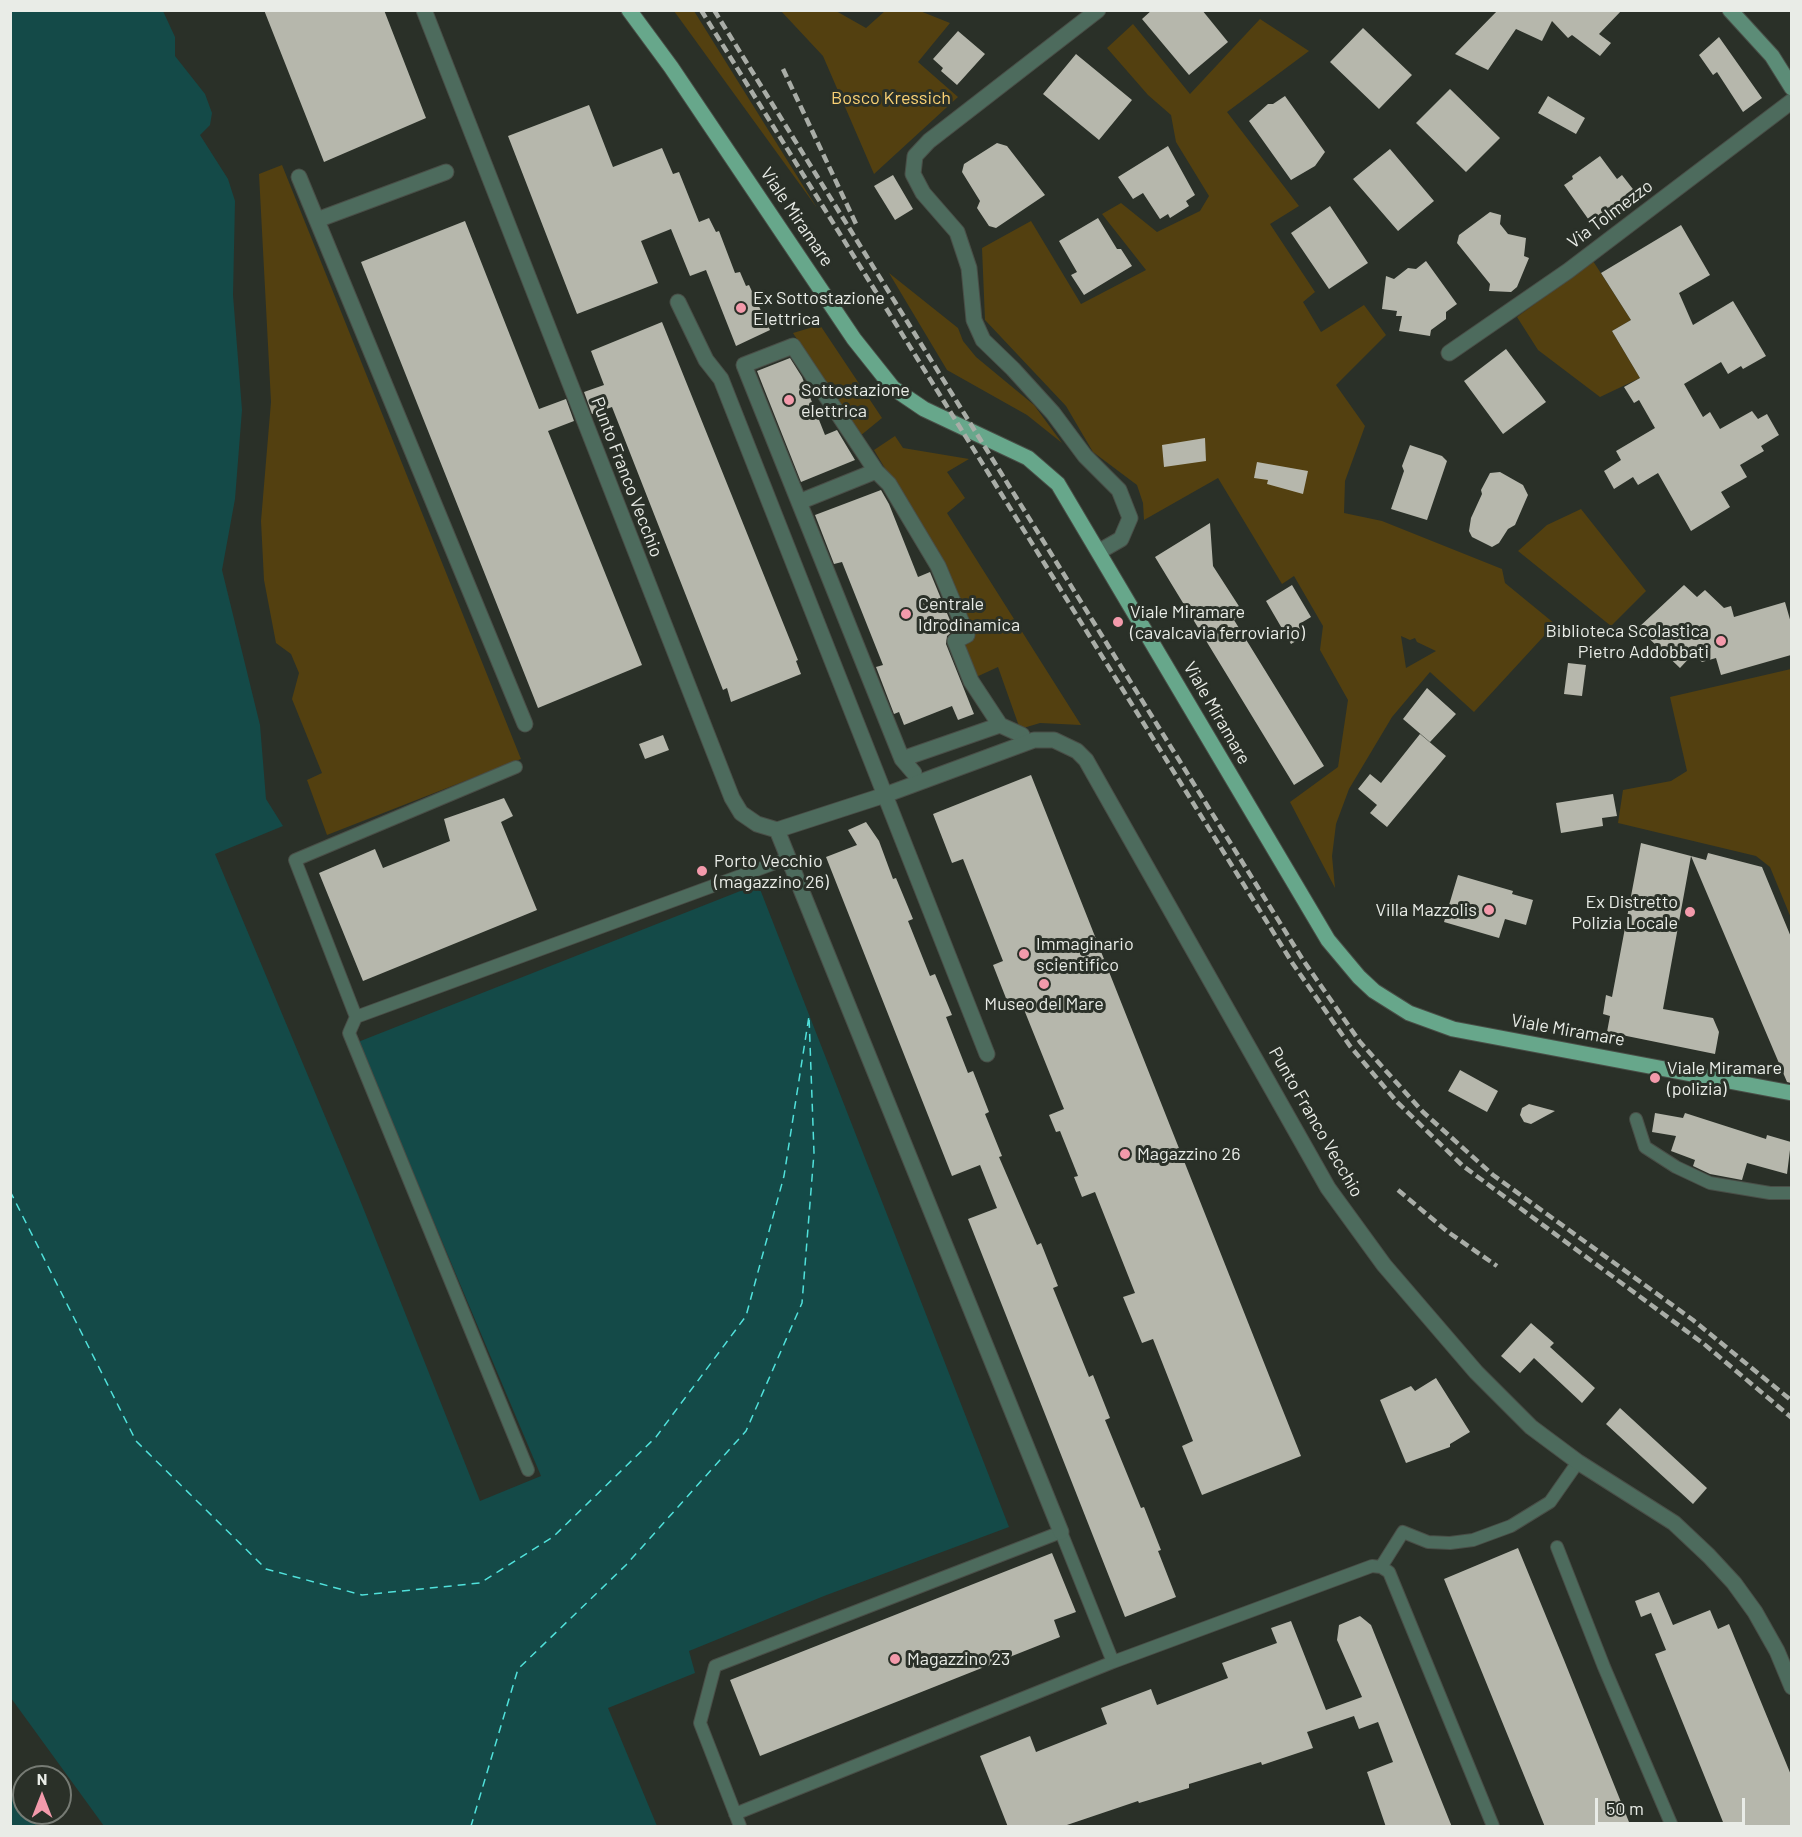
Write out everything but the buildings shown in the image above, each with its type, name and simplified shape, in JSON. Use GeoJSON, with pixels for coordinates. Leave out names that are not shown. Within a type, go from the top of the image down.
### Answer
{"type":"FeatureCollection","features":[{"type":"Feature","properties":{"kind":"main road","name":"Viale Miramare"},"geometry":{"type":"LineString","coordinates":[[629,10],[671,67],[854,339],[887,382],[907,399],[924,409],[1012,449],[1043,470],[1073,506],[1328,940],[1344,962],[1374,991],[1409,1013],[1453,1029],[1791,1093]]}},
{"type":"Feature","properties":{"kind":"main road"},"geometry":{"type":"LineString","coordinates":[[1730,10],[1772,56],[1791,88]]}},
{"type":"Feature","properties":{"kind":"street","name":"Punto Franco Vecchio"},"geometry":{"type":"LineString","coordinates":[[424,10],[732,798],[741,813],[757,824],[777,830],[885,795],[1034,740],[1054,740],[1077,751],[1086,760],[1328,1188],[1384,1265],[1476,1372],[1531,1427],[1578,1462],[1674,1523],[1709,1556],[1734,1583],[1755,1612],[1777,1652],[1791,1687]]}},
{"type":"Feature","properties":{"kind":"street"},"geometry":{"type":"LineString","coordinates":[[1098,10],[929,141],[915,156],[913,174],[923,193],[957,232],[969,267],[974,320],[983,340],[1045,404],[1085,456],[1119,490],[1130,518],[1121,538],[1100,551]]}},
{"type":"Feature","properties":{"kind":"street","name":"Via Tolmezzo"},"geometry":{"type":"LineString","coordinates":[[1449,353],[1568,271],[1791,101]]}},
{"type":"Feature","properties":{"kind":"street"},"geometry":{"type":"LineString","coordinates":[[317,220],[446,172]]}},
{"type":"Feature","properties":{"kind":"street"},"geometry":{"type":"LineString","coordinates":[[299,177],[525,724]]}},
{"type":"Feature","properties":{"kind":"street"},"geometry":{"type":"LineString","coordinates":[[678,302],[706,360],[721,379],[987,1054]]}},
{"type":"Feature","properties":{"kind":"street"},"geometry":{"type":"LineString","coordinates":[[914,773],[902,759],[744,365],[793,346],[864,445],[876,471],[888,484],[938,566],[967,635],[955,641],[971,681],[1000,725],[1022,735]]}},
{"type":"Feature","properties":{"kind":"street"},"geometry":{"type":"LineString","coordinates":[[799,502],[876,471]]}},
{"type":"Feature","properties":{"kind":"street"},"geometry":{"type":"LineString","coordinates":[[902,759],[1000,725]]}},
{"type":"Feature","properties":{"kind":"street"},"geometry":{"type":"LineString","coordinates":[[777,830],[1061,1532]]}},
{"type":"Feature","properties":{"kind":"lane"},"geometry":{"type":"LineString","coordinates":[[516,768],[295,860],[356,1017],[349,1033],[528,1470]]}},
{"type":"Feature","properties":{"kind":"lane"},"geometry":{"type":"LineString","coordinates":[[356,1017],[789,858]]}},
{"type":"Feature","properties":{"kind":"lane"},"geometry":{"type":"LineString","coordinates":[[1636,1119],[1645,1147],[1676,1167],[1710,1183],[1770,1193],[1791,1193]]}},
{"type":"Feature","properties":{"kind":"lane"},"geometry":{"type":"LineString","coordinates":[[1381,1567],[1403,1533],[1428,1542],[1450,1542],[1473,1540],[1511,1526],[1550,1502],[1578,1462]]}},
{"type":"Feature","properties":{"kind":"lane"},"geometry":{"type":"LineString","coordinates":[[740,1827],[700,1723],[715,1666],[1061,1532],[1113,1662]]}},
{"type":"Feature","properties":{"kind":"lane"},"geometry":{"type":"LineString","coordinates":[[1557,1547],[1604,1667],[1672,1827]]}},
{"type":"Feature","properties":{"kind":"lane"},"geometry":{"type":"LineString","coordinates":[[735,1814],[1113,1662],[1372,1566],[1381,1567],[1389,1572],[1493,1827]]}},
{"type":"Feature","properties":{"kind":"green space"},"geometry":{"type":"Polygon","coordinates":[[[674,11],[694,11],[817,208],[674,11]]]}},
{"type":"Feature","properties":{"kind":"green space","name":"Bosco Kressich"},"geometry":{"type":"Polygon","coordinates":[[[781,11],[836,11],[866,28],[885,11],[920,11],[950,23],[918,62],[958,97],[874,174],[823,56],[781,11]]]}},
{"type":"Feature","properties":{"kind":"green space"},"geometry":{"type":"Polygon","coordinates":[[[1260,19],[1309,51],[1227,112],[1299,206],[1270,224],[1315,292],[1303,302],[1321,332],[1364,305],[1386,335],[1336,385],[1365,426],[1345,481],[1344,513],[1382,521],[1502,569],[1505,583],[1555,624],[1474,712],[1430,672],[1392,717],[1349,789],[1336,824],[1332,856],[1335,888],[1290,802],[1338,767],[1348,700],[1320,650],[1323,626],[1294,576],[1282,584],[1218,478],[1144,520],[1143,503],[1137,485],[1093,452],[1066,406],[985,320],[982,248],[1031,221],[1081,304],[1146,270],[1102,214],[1121,203],[1157,232],[1200,211],[1209,196],[1176,142],[1171,115],[1148,95],[1107,48],[1133,24],[1190,94],[1260,19]],[[1401,636],[1406,668],[1436,651],[1417,642],[1415,638],[1410,640],[1401,636]]]}},
{"type":"Feature","properties":{"kind":"green space"},"geometry":{"type":"Polygon","coordinates":[[[282,165],[521,759],[327,835],[307,780],[322,773],[292,699],[299,673],[291,654],[276,643],[264,580],[261,521],[271,402],[259,174],[282,165]]]}},
{"type":"Feature","properties":{"kind":"green space"},"geometry":{"type":"Polygon","coordinates":[[[1593,261],[1631,320],[1612,331],[1640,378],[1600,397],[1538,350],[1517,317],[1593,261]]]}},
{"type":"Feature","properties":{"kind":"green space"},"geometry":{"type":"Polygon","coordinates":[[[889,273],[958,328],[963,341],[976,357],[1034,405],[1062,443],[1027,415],[947,370],[889,273]]]}},
{"type":"Feature","properties":{"kind":"green space"},"geometry":{"type":"Polygon","coordinates":[[[820,325],[882,418],[860,436],[793,333],[820,325]]]}},
{"type":"Feature","properties":{"kind":"green space"},"geometry":{"type":"Polygon","coordinates":[[[895,436],[903,448],[969,459],[947,472],[965,498],[947,513],[1081,725],[1040,723],[1020,729],[998,667],[974,678],[959,643],[972,638],[944,567],[874,450],[895,436]]]}},
{"type":"Feature","properties":{"kind":"green space"},"geometry":{"type":"Polygon","coordinates":[[[1581,509],[1646,591],[1611,626],[1518,551],[1547,525],[1581,509]]]}},
{"type":"Feature","properties":{"kind":"green space"},"geometry":{"type":"Polygon","coordinates":[[[1792,669],[1791,918],[1770,867],[1756,856],[1618,823],[1623,790],[1671,781],[1687,771],[1670,697],[1792,669]]]}},
{"type":"Feature","properties":{"kind":"water"},"geometry":{"type":"Polygon","coordinates":[[[11,11],[163,11],[175,37],[175,56],[205,94],[212,113],[210,125],[200,135],[228,179],[235,201],[233,295],[242,410],[235,499],[222,570],[260,725],[266,799],[283,826],[215,854],[358,1195],[480,1501],[541,1476],[358,1042],[758,884],[1009,1527],[824,1596],[689,1651],[695,1673],[608,1708],[657,1826],[11,1826],[11,11]]]}},
{"type":"Feature","properties":{"kind":"pier"},"geometry":{"type":"Polygon","coordinates":[[[11,1698],[60,1765],[12,1765],[12,1793],[11,1698]]]}},
{"type":"Feature","properties":{"kind":"pier"},"geometry":{"type":"Polygon","coordinates":[[[72,1782],[104,1826],[38,1826],[72,1825],[72,1782]]]}},
{"type":"Feature","properties":{"kind":"ferry route"},"geometry":{"type":"LineString","coordinates":[[10,1191],[136,1441],[266,1569],[362,1595],[480,1583],[553,1537],[656,1437],[746,1316],[784,1176],[809,1016],[814,1153],[802,1303],[746,1431],[626,1565],[518,1669],[471,1826]]}},
{"type":"Feature","properties":{"kind":"railway"},"geometry":{"type":"LineString","coordinates":[[701,10],[1293,964],[1350,1046],[1397,1102],[1463,1166],[1704,1344],[1792,1418]]}},
{"type":"Feature","properties":{"kind":"railway"},"geometry":{"type":"LineString","coordinates":[[714,10],[1303,960],[1360,1042],[1423,1112],[1493,1175],[1693,1320],[1792,1401]]}},
{"type":"Feature","properties":{"kind":"railway"},"geometry":{"type":"LineString","coordinates":[[783,69],[857,226]]}},
{"type":"Feature","properties":{"kind":"railway"},"geometry":{"type":"LineString","coordinates":[[1398,1190],[1448,1232],[1497,1266]]}},
{"type":"Feature","properties":{"kind":"place","name":"Ex Sottostazione Elettrica"},"geometry":{"type":"Point","coordinates":[741,308]}},
{"type":"Feature","properties":{"kind":"place","name":"Sottostazione elettrica"},"geometry":{"type":"Point","coordinates":[789,400]}},
{"type":"Feature","properties":{"kind":"place","name":"Centrale Idrodinamica"},"geometry":{"type":"Point","coordinates":[906,614]}},
{"type":"Feature","properties":{"kind":"place","name":"Viale Miramare (cavalcavia ferroviario)"},"geometry":{"type":"Point","coordinates":[1118,622]}},
{"type":"Feature","properties":{"kind":"place","name":"Biblioteca Scolastica Pietro Addobbati"},"geometry":{"type":"Point","coordinates":[1721,641]}},
{"type":"Feature","properties":{"kind":"place","name":"Porto Vecchio (magazzino 26)"},"geometry":{"type":"Point","coordinates":[702,871]}},
{"type":"Feature","properties":{"kind":"place","name":"Villa Mazzolis"},"geometry":{"type":"Point","coordinates":[1489,910]}},
{"type":"Feature","properties":{"kind":"place","name":"Ex Distretto Polizia Locale"},"geometry":{"type":"Point","coordinates":[1690,912]}},
{"type":"Feature","properties":{"kind":"place","name":"Immaginario scientifico"},"geometry":{"type":"Point","coordinates":[1024,954]}},
{"type":"Feature","properties":{"kind":"place","name":"Museo del Mare"},"geometry":{"type":"Point","coordinates":[1044,984]}},
{"type":"Feature","properties":{"kind":"place","name":"Viale Miramare (polizia)"},"geometry":{"type":"Point","coordinates":[1655,1078]}},
{"type":"Feature","properties":{"kind":"place","name":"Magazzino 26"},"geometry":{"type":"Point","coordinates":[1125,1154]}},
{"type":"Feature","properties":{"kind":"place","name":"Magazzino 23"},"geometry":{"type":"Point","coordinates":[895,1659]}}]}
